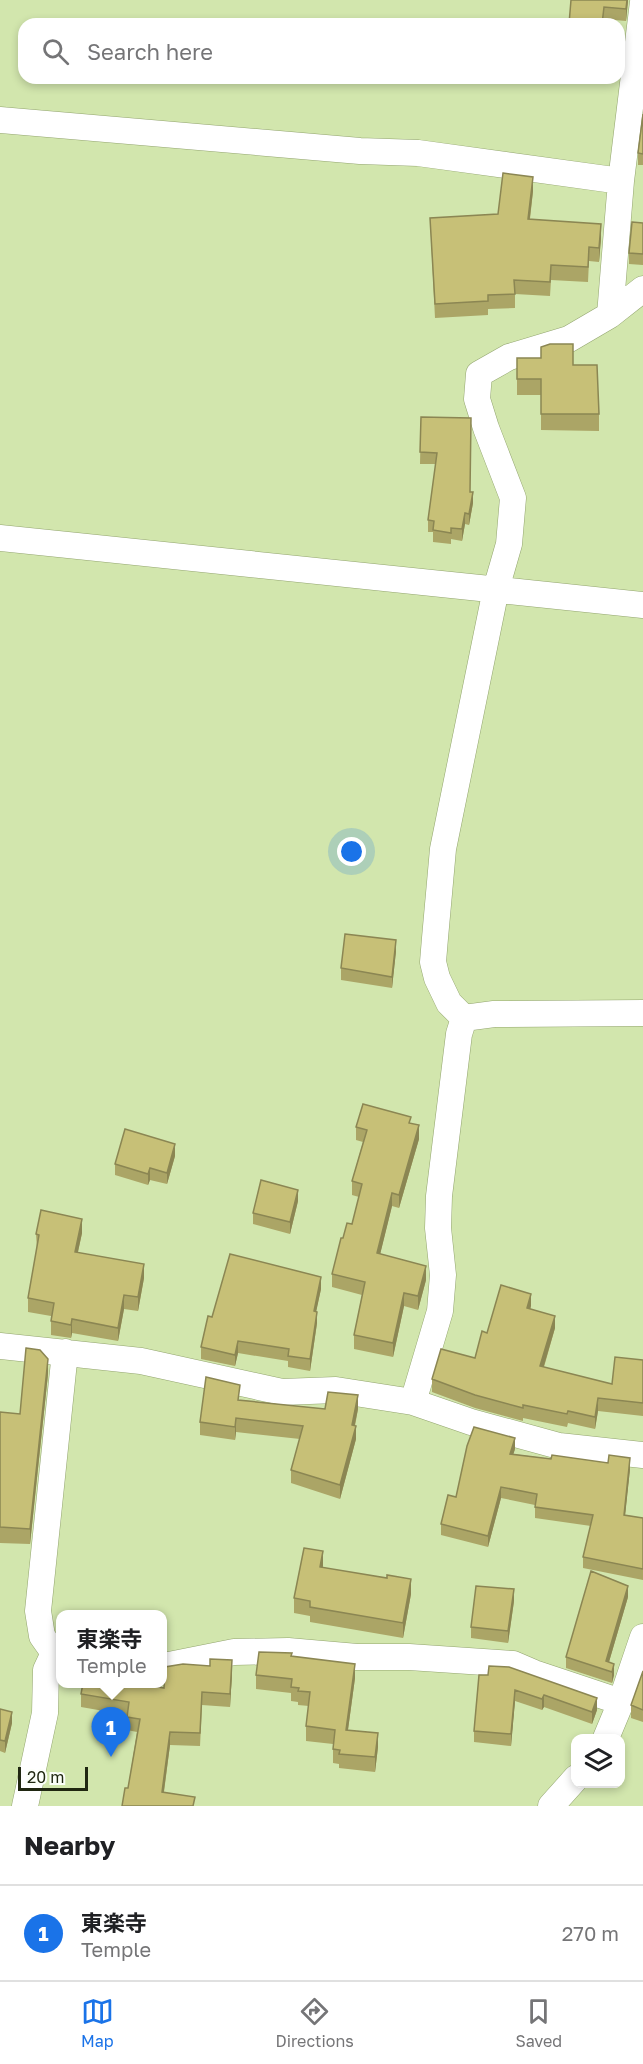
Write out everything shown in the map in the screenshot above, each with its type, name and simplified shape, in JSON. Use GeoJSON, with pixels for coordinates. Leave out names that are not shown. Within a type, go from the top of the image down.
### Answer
{"type":"FeatureCollection","features":[{"type":"Feature","properties":{"kind":"street"},"geometry":{"type":"LineString","coordinates":[[609,315],[621,181],[643,2]]}},
{"type":"Feature","properties":{"kind":"street"},"geometry":{"type":"LineString","coordinates":[[0,120],[349,150],[418,153],[621,181]]}},
{"type":"Feature","properties":{"kind":"street"},"geometry":{"type":"LineString","coordinates":[[464,1018],[449,1003],[437,978],[434,962],[443,849],[496,589],[509,544],[513,498],[477,399],[479,374],[509,357],[569,339],[609,315],[643,289]]}},
{"type":"Feature","properties":{"kind":"street"},"geometry":{"type":"LineString","coordinates":[[0,538],[643,605]]}},
{"type":"Feature","properties":{"kind":"street"},"geometry":{"type":"LineString","coordinates":[[464,1018],[494,1014],[643,1012]]}},
{"type":"Feature","properties":{"kind":"street"},"geometry":{"type":"LineString","coordinates":[[412,1402],[440,1311],[443,1275],[438,1228],[439,1196],[459,1034],[464,1018]]}},
{"type":"Feature","properties":{"kind":"street"},"geometry":{"type":"LineString","coordinates":[[0,1346],[141,1361],[282,1392],[336,1390],[412,1402],[471,1422],[559,1446],[643,1455]]}},
{"type":"Feature","properties":{"kind":"street"},"geometry":{"type":"LineString","coordinates":[[56,1652],[42,1636],[38,1611],[65,1352]]}},
{"type":"Feature","properties":{"kind":"street"},"geometry":{"type":"LineString","coordinates":[[608,1734],[643,1637]]}},
{"type":"Feature","properties":{"kind":"street"},"geometry":{"type":"LineString","coordinates":[[167,1665],[234,1652],[288,1651],[357,1657],[409,1657],[513,1664],[621,1702]]}},
{"type":"Feature","properties":{"kind":"street"},"geometry":{"type":"LineString","coordinates":[[25,1806],[45,1713],[46,1670],[56,1655]]}},
{"type":"Feature","properties":{"kind":"street"},"geometry":{"type":"LineString","coordinates":[[551,1806],[571,1784]]}},
{"type":"Feature","properties":{"kind":"building"},"geometry":{"type":"Polygon","coordinates":[[[571,0],[627,0],[626,9],[604,7],[603,18],[570,18],[571,0]]]}},
{"type":"Feature","properties":{"kind":"building"},"geometry":{"type":"Polygon","coordinates":[[[643,114],[643,154],[638,153],[643,114]]]}},
{"type":"Feature","properties":{"kind":"building"},"geometry":{"type":"Polygon","coordinates":[[[503,173],[533,177],[528,219],[601,224],[599,248],[589,247],[588,267],[551,265],[550,282],[514,280],[515,294],[488,295],[488,301],[435,304],[430,218],[498,214],[503,173]]]}},
{"type":"Feature","properties":{"kind":"building"},"geometry":{"type":"Polygon","coordinates":[[[632,222],[643,223],[643,254],[629,253],[632,222]]]}},
{"type":"Feature","properties":{"kind":"building"},"geometry":{"type":"Polygon","coordinates":[[[550,344],[573,344],[573,365],[597,365],[599,414],[541,414],[541,379],[517,379],[517,358],[541,358],[541,347],[550,344]]]}},
{"type":"Feature","properties":{"kind":"building"},"geometry":{"type":"Polygon","coordinates":[[[421,417],[471,418],[470,492],[473,492],[469,514],[465,513],[462,529],[451,528],[451,533],[433,530],[434,521],[428,520],[437,453],[420,452],[421,417]]]}},
{"type":"Feature","properties":{"kind":"building"},"geometry":{"type":"Polygon","coordinates":[[[345,934],[396,940],[392,977],[341,968],[345,934]]]}},
{"type":"Feature","properties":{"kind":"building"},"geometry":{"type":"Polygon","coordinates":[[[363,1104],[411,1117],[409,1123],[419,1125],[399,1195],[392,1193],[377,1253],[426,1266],[418,1296],[404,1293],[393,1343],[354,1335],[365,1282],[332,1274],[347,1223],[352,1224],[362,1184],[352,1181],[367,1130],[356,1127],[363,1104]]]}},
{"type":"Feature","properties":{"kind":"building"},"geometry":{"type":"Polygon","coordinates":[[[125,1129],[175,1144],[167,1173],[150,1168],[148,1174],[115,1164],[125,1129]]]}},
{"type":"Feature","properties":{"kind":"building"},"geometry":{"type":"Polygon","coordinates":[[[261,1180],[298,1190],[290,1222],[253,1213],[261,1180]]]}},
{"type":"Feature","properties":{"kind":"building"},"geometry":{"type":"Polygon","coordinates":[[[41,1210],[82,1219],[75,1252],[144,1264],[138,1297],[124,1295],[118,1328],[72,1319],[71,1325],[51,1321],[54,1303],[28,1298],[41,1210]]]}},
{"type":"Feature","properties":{"kind":"building"},"geometry":{"type":"Polygon","coordinates":[[[230,1254],[321,1277],[314,1311],[317,1312],[310,1359],[288,1356],[289,1349],[238,1341],[235,1355],[201,1347],[208,1316],[212,1317],[230,1254]]]}},
{"type":"Feature","properties":{"kind":"building"},"geometry":{"type":"Polygon","coordinates":[[[501,1285],[531,1294],[527,1308],[555,1316],[540,1366],[612,1384],[615,1357],[643,1360],[643,1403],[598,1398],[595,1417],[568,1411],[567,1414],[523,1405],[523,1408],[475,1395],[432,1379],[441,1349],[475,1358],[482,1331],[487,1333],[501,1285]]]}},
{"type":"Feature","properties":{"kind":"building"},"geometry":{"type":"Polygon","coordinates":[[[26,1348],[40,1350],[48,1359],[30,1529],[0,1527],[0,1412],[20,1414],[26,1348]]]}},
{"type":"Feature","properties":{"kind":"building"},"geometry":{"type":"Polygon","coordinates":[[[206,1377],[240,1385],[238,1400],[325,1409],[328,1392],[358,1395],[352,1425],[356,1426],[340,1485],[291,1470],[303,1426],[236,1418],[235,1427],[200,1422],[206,1377]]]}},
{"type":"Feature","properties":{"kind":"building"},"geometry":{"type":"Polygon","coordinates":[[[474,1427],[515,1438],[510,1454],[551,1459],[552,1455],[608,1463],[609,1455],[630,1458],[624,1515],[643,1518],[643,1569],[583,1557],[593,1515],[535,1507],[537,1494],[501,1487],[488,1536],[441,1524],[448,1495],[456,1497],[467,1446],[474,1427]]]}},
{"type":"Feature","properties":{"kind":"building"},"geometry":{"type":"Polygon","coordinates":[[[304,1548],[323,1551],[320,1567],[387,1578],[387,1575],[411,1579],[403,1623],[310,1607],[310,1601],[294,1598],[304,1548]]]}},
{"type":"Feature","properties":{"kind":"building"},"geometry":{"type":"Polygon","coordinates":[[[591,1571],[628,1586],[606,1661],[614,1664],[612,1672],[566,1657],[591,1571]]]}},
{"type":"Feature","properties":{"kind":"building"},"geometry":{"type":"Polygon","coordinates":[[[476,1586],[514,1589],[508,1631],[471,1627],[476,1586]]]}},
{"type":"Feature","properties":{"kind":"building"},"geometry":{"type":"Polygon","coordinates":[[[259,1652],[292,1653],[291,1656],[355,1664],[346,1730],[378,1733],[375,1757],[339,1754],[340,1750],[333,1749],[335,1730],[306,1726],[310,1692],[298,1691],[299,1688],[291,1687],[292,1679],[256,1675],[259,1652]]]}},
{"type":"Feature","properties":{"kind":"building"},"geometry":{"type":"Polygon","coordinates":[[[210,1659],[232,1660],[230,1694],[202,1692],[200,1733],[170,1732],[162,1792],[195,1797],[193,1806],[122,1806],[125,1788],[128,1788],[140,1719],[127,1717],[129,1702],[81,1694],[82,1688],[167,1688],[167,1667],[183,1664],[210,1666],[210,1659]]]}},
{"type":"Feature","properties":{"kind":"building"},"geometry":{"type":"Polygon","coordinates":[[[489,1666],[509,1667],[597,1698],[592,1712],[544,1695],[542,1699],[515,1690],[511,1734],[474,1731],[479,1675],[488,1675],[489,1666]]]}},
{"type":"Feature","properties":{"kind":"building"},"geometry":{"type":"Polygon","coordinates":[[[643,1671],[643,1710],[631,1705],[643,1671]]]}},
{"type":"Feature","properties":{"kind":"building"},"geometry":{"type":"Polygon","coordinates":[[[0,1709],[12,1712],[5,1741],[0,1740],[0,1709]]]}},
{"type":"Feature","properties":{"kind":"place","name":"東楽寺"},"geometry":{"type":"Point","coordinates":[111,1757]}}]}
